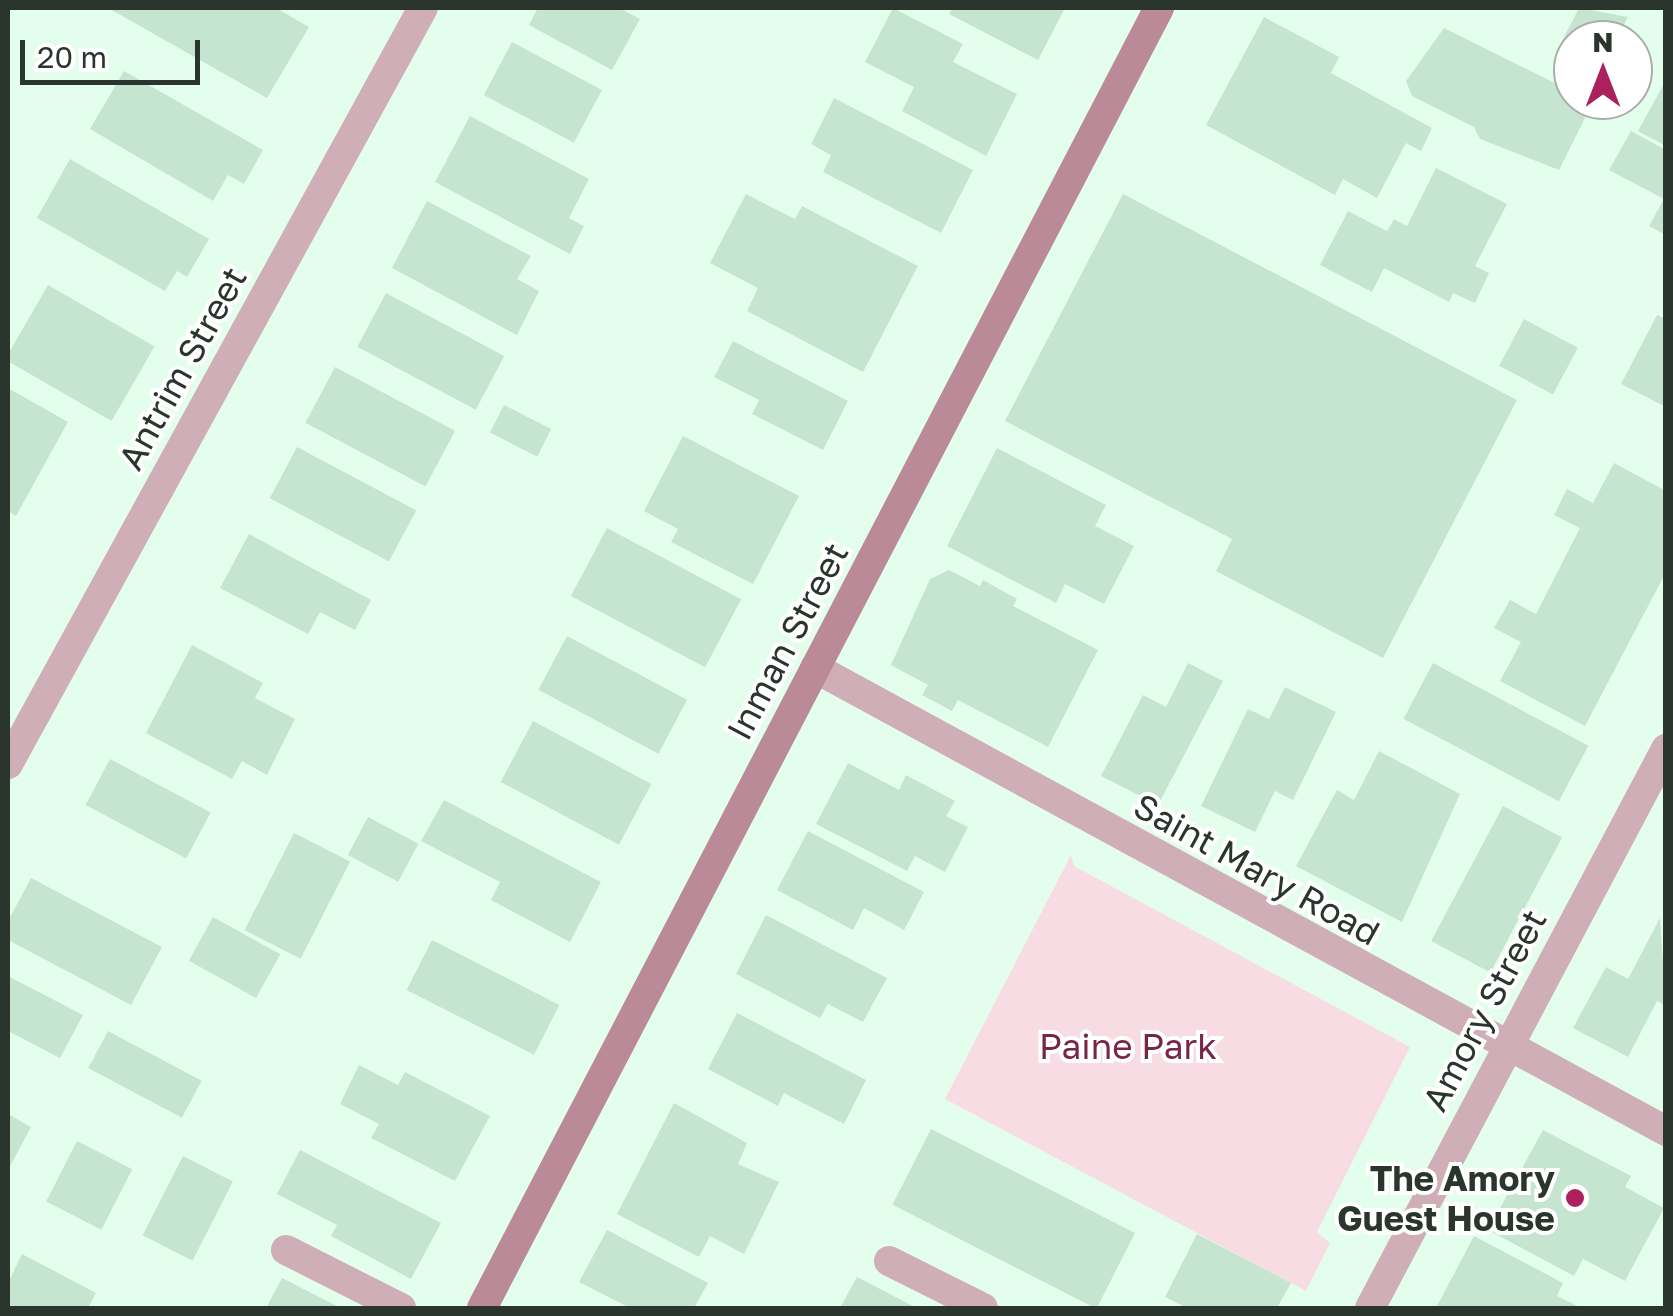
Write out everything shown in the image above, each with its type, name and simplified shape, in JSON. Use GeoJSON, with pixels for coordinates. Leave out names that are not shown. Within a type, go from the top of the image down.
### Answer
{"type":"FeatureCollection","features":[{"type":"Feature","properties":{"kind":"main road","name":"Inman Street"},"geometry":{"type":"LineString","coordinates":[[482,1308],[1159,8]]}},
{"type":"Feature","properties":{"kind":"street","name":"Antrim Street"},"geometry":{"type":"LineString","coordinates":[[8,764],[423,8]]}},
{"type":"Feature","properties":{"kind":"street","name":"Saint Mary Road"},"geometry":{"type":"LineString","coordinates":[[815,668],[1505,1049],[1666,1131]]}},
{"type":"Feature","properties":{"kind":"street","name":"Amory Street"},"geometry":{"type":"LineString","coordinates":[[1370,1308],[1666,749]]}},
{"type":"Feature","properties":{"kind":"street"},"geometry":{"type":"LineString","coordinates":[[286,1250],[402,1308]]}},
{"type":"Feature","properties":{"kind":"street"},"geometry":{"type":"LineString","coordinates":[[889,1261],[983,1308]]}},
{"type":"Feature","properties":{"kind":"green space","name":"Paine Park"},"geometry":{"type":"Polygon","coordinates":[[[1071,855],[1074,866],[1410,1047],[1317,1232],[1330,1243],[1306,1291],[945,1099],[1071,855]]]}},
{"type":"Feature","properties":{"kind":"building"},"geometry":{"type":"Polygon","coordinates":[[[108,8],[276,8],[309,27],[267,98],[108,8]]]}},
{"type":"Feature","properties":{"kind":"building"},"geometry":{"type":"Polygon","coordinates":[[[538,8],[619,8],[640,19],[612,70],[529,25],[538,8]]]}},
{"type":"Feature","properties":{"kind":"building"},"geometry":{"type":"Polygon","coordinates":[[[893,8],[963,44],[953,62],[1017,94],[986,156],[902,111],[914,87],[865,62],[893,8]]]}},
{"type":"Feature","properties":{"kind":"building"},"geometry":{"type":"Polygon","coordinates":[[[952,8],[1065,8],[1038,60],[949,14],[952,8]]]}},
{"type":"Feature","properties":{"kind":"building"},"geometry":{"type":"Polygon","coordinates":[[[1579,8],[1628,17],[1626,20],[1573,20],[1579,8]]]}},
{"type":"Feature","properties":{"kind":"building"},"geometry":{"type":"Polygon","coordinates":[[[1264,17],[1339,57],[1331,73],[1432,128],[1421,151],[1406,143],[1377,198],[1343,179],[1335,195],[1206,125],[1264,17]]]}},
{"type":"Feature","properties":{"kind":"building"},"geometry":{"type":"Polygon","coordinates":[[[1444,28],[1553,82],[1553,120],[1584,120],[1559,170],[1480,139],[1474,127],[1412,96],[1406,81],[1444,28]]]}},
{"type":"Feature","properties":{"kind":"building"},"geometry":{"type":"Polygon","coordinates":[[[512,42],[602,90],[574,143],[484,95],[512,42]]]}},
{"type":"Feature","properties":{"kind":"building"},"geometry":{"type":"Polygon","coordinates":[[[124,71],[263,150],[244,184],[228,175],[213,201],[90,129],[124,71]]]}},
{"type":"Feature","properties":{"kind":"building"},"geometry":{"type":"Polygon","coordinates":[[[1666,80],[1666,146],[1638,131],[1644,120],[1653,120],[1653,104],[1666,80]]]}},
{"type":"Feature","properties":{"kind":"building"},"geometry":{"type":"Polygon","coordinates":[[[834,98],[973,170],[941,233],[823,172],[831,155],[811,144],[834,98]]]}},
{"type":"Feature","properties":{"kind":"building"},"geometry":{"type":"Polygon","coordinates":[[[470,116],[589,179],[569,218],[584,226],[570,254],[435,182],[470,116]]]}},
{"type":"Feature","properties":{"kind":"building"},"geometry":{"type":"Polygon","coordinates":[[[1631,131],[1666,150],[1666,235],[1649,226],[1664,199],[1609,170],[1631,131]]]}},
{"type":"Feature","properties":{"kind":"building"},"geometry":{"type":"Polygon","coordinates":[[[70,159],[209,239],[187,277],[177,271],[165,291],[37,218],[70,159]]]}},
{"type":"Feature","properties":{"kind":"building"},"geometry":{"type":"Polygon","coordinates":[[[1436,168],[1507,204],[1475,266],[1489,273],[1475,303],[1453,293],[1449,302],[1384,268],[1372,292],[1320,265],[1348,211],[1387,231],[1394,219],[1407,226],[1436,168]]]}},
{"type":"Feature","properties":{"kind":"building"},"geometry":{"type":"Polygon","coordinates":[[[746,194],[795,219],[802,206],[918,266],[863,372],[747,311],[758,288],[710,263],[746,194]]]}},
{"type":"Feature","properties":{"kind":"building"},"geometry":{"type":"Polygon","coordinates":[[[1123,194],[1517,400],[1383,658],[1216,571],[1232,539],[1005,421],[1123,194]]]}},
{"type":"Feature","properties":{"kind":"building"},"geometry":{"type":"Polygon","coordinates":[[[427,201],[531,256],[517,279],[539,291],[517,335],[392,268],[427,201]]]}},
{"type":"Feature","properties":{"kind":"building"},"geometry":{"type":"Polygon","coordinates":[[[48,285],[155,346],[112,421],[8,361],[8,354],[48,285]]]}},
{"type":"Feature","properties":{"kind":"building"},"geometry":{"type":"Polygon","coordinates":[[[386,293],[504,356],[476,410],[357,347],[386,293]]]}},
{"type":"Feature","properties":{"kind":"building"},"geometry":{"type":"Polygon","coordinates":[[[1657,315],[1666,319],[1666,407],[1621,384],[1657,315]]]}},
{"type":"Feature","properties":{"kind":"building"},"geometry":{"type":"Polygon","coordinates":[[[1524,319],[1578,348],[1553,394],[1499,366],[1524,319]]]}},
{"type":"Feature","properties":{"kind":"building"},"geometry":{"type":"Polygon","coordinates":[[[733,341],[848,401],[823,450],[752,414],[759,400],[714,377],[733,341]]]}},
{"type":"Feature","properties":{"kind":"building"},"geometry":{"type":"Polygon","coordinates":[[[335,367],[455,431],[426,486],[305,423],[335,367]]]}},
{"type":"Feature","properties":{"kind":"building"},"geometry":{"type":"Polygon","coordinates":[[[8,388],[68,422],[16,516],[8,511],[8,388]]]}},
{"type":"Feature","properties":{"kind":"building"},"geometry":{"type":"Polygon","coordinates":[[[504,405],[551,429],[537,457],[490,433],[504,405]]]}},
{"type":"Feature","properties":{"kind":"building"},"geometry":{"type":"Polygon","coordinates":[[[683,436],[799,496],[753,584],[671,542],[678,529],[644,511],[683,436]]]}},
{"type":"Feature","properties":{"kind":"building"},"geometry":{"type":"Polygon","coordinates":[[[297,447],[416,510],[389,562],[270,498],[297,447]]]}},
{"type":"Feature","properties":{"kind":"building"},"geometry":{"type":"Polygon","coordinates":[[[997,448],[1106,505],[1095,526],[1134,546],[1104,604],[1065,584],[1056,603],[947,546],[997,448]]]}},
{"type":"Feature","properties":{"kind":"building"},"geometry":{"type":"Polygon","coordinates":[[[1614,463],[1666,491],[1666,572],[1585,726],[1500,681],[1521,642],[1494,628],[1510,600],[1536,614],[1580,528],[1554,515],[1567,489],[1593,503],[1614,463]]]}},
{"type":"Feature","properties":{"kind":"building"},"geometry":{"type":"Polygon","coordinates":[[[607,528],[741,599],[705,667],[571,596],[607,528]]]}},
{"type":"Feature","properties":{"kind":"building"},"geometry":{"type":"Polygon","coordinates":[[[249,534],[371,600],[355,630],[320,612],[308,634],[220,588],[249,534]]]}},
{"type":"Feature","properties":{"kind":"building"},"geometry":{"type":"Polygon","coordinates":[[[949,570],[980,586],[983,580],[1017,599],[1013,606],[1098,650],[1048,747],[958,700],[952,711],[922,695],[928,685],[891,665],[930,579],[949,570]]]}},
{"type":"Feature","properties":{"kind":"building"},"geometry":{"type":"Polygon","coordinates":[[[567,636],[687,700],[658,754],[538,690],[567,636]]]}},
{"type":"Feature","properties":{"kind":"building"},"geometry":{"type":"Polygon","coordinates":[[[192,645],[263,683],[255,698],[295,719],[267,775],[242,761],[232,779],[146,733],[192,645]]]}},
{"type":"Feature","properties":{"kind":"building"},"geometry":{"type":"Polygon","coordinates":[[[1188,663],[1223,681],[1158,805],[1101,776],[1143,695],[1166,707],[1188,663]]]}},
{"type":"Feature","properties":{"kind":"building"},"geometry":{"type":"Polygon","coordinates":[[[1433,663],[1588,746],[1559,801],[1403,719],[1433,663]]]}},
{"type":"Feature","properties":{"kind":"building"},"geometry":{"type":"Polygon","coordinates":[[[1285,687],[1336,712],[1293,800],[1275,791],[1255,832],[1201,806],[1248,709],[1269,719],[1285,687]]]}},
{"type":"Feature","properties":{"kind":"building"},"geometry":{"type":"Polygon","coordinates":[[[533,721],[651,784],[619,845],[501,782],[533,721]]]}},
{"type":"Feature","properties":{"kind":"building"},"geometry":{"type":"Polygon","coordinates":[[[1379,751],[1460,794],[1402,922],[1296,866],[1337,790],[1354,800],[1379,751]]]}},
{"type":"Feature","properties":{"kind":"building"},"geometry":{"type":"Polygon","coordinates":[[[110,759],[211,813],[186,858],[86,805],[110,759]]]}},
{"type":"Feature","properties":{"kind":"building"},"geometry":{"type":"Polygon","coordinates":[[[848,763],[899,790],[906,775],[955,801],[946,816],[968,827],[945,872],[915,856],[907,871],[816,824],[848,763]]]}},
{"type":"Feature","properties":{"kind":"building"},"geometry":{"type":"Polygon","coordinates":[[[444,800],[601,882],[570,942],[491,900],[500,882],[421,841],[444,800]]]}},
{"type":"Feature","properties":{"kind":"building"},"geometry":{"type":"Polygon","coordinates":[[[1503,806],[1562,837],[1490,973],[1431,941],[1503,806]]]}},
{"type":"Feature","properties":{"kind":"building"},"geometry":{"type":"Polygon","coordinates":[[[368,817],[418,844],[398,882],[348,855],[368,817]]]}},
{"type":"Feature","properties":{"kind":"building"},"geometry":{"type":"Polygon","coordinates":[[[808,831],[924,892],[904,930],[864,908],[853,930],[777,890],[808,831]]]}},
{"type":"Feature","properties":{"kind":"building"},"geometry":{"type":"Polygon","coordinates":[[[294,833],[350,862],[301,959],[245,930],[294,833]]]}},
{"type":"Feature","properties":{"kind":"building"},"geometry":{"type":"Polygon","coordinates":[[[31,878],[162,947],[131,1005],[8,940],[8,921],[31,878]]]}},
{"type":"Feature","properties":{"kind":"building"},"geometry":{"type":"Polygon","coordinates":[[[766,915],[887,978],[863,1022],[828,1004],[820,1018],[736,974],[766,915]]]}},
{"type":"Feature","properties":{"kind":"building"},"geometry":{"type":"Polygon","coordinates":[[[213,917],[280,954],[256,998],[189,961],[213,917]]]}},
{"type":"Feature","properties":{"kind":"building"},"geometry":{"type":"Polygon","coordinates":[[[1660,918],[1666,1006],[1657,1001],[1628,1057],[1573,1028],[1606,967],[1628,979],[1660,918]]]}},
{"type":"Feature","properties":{"kind":"building"},"geometry":{"type":"Polygon","coordinates":[[[432,940],[559,1005],[534,1055],[407,990],[432,940]]]}},
{"type":"Feature","properties":{"kind":"building"},"geometry":{"type":"Polygon","coordinates":[[[8,976],[83,1015],[60,1058],[8,1031],[8,976]]]}},
{"type":"Feature","properties":{"kind":"building"},"geometry":{"type":"Polygon","coordinates":[[[737,1013],[866,1080],[844,1124],[784,1093],[778,1106],[708,1069],[737,1013]]]}},
{"type":"Feature","properties":{"kind":"building"},"geometry":{"type":"Polygon","coordinates":[[[108,1031],[202,1081],[182,1118],[88,1068],[108,1031]]]}},
{"type":"Feature","properties":{"kind":"building"},"geometry":{"type":"Polygon","coordinates":[[[359,1065],[398,1085],[405,1072],[490,1116],[455,1181],[371,1138],[379,1124],[340,1104],[359,1065]]]}},
{"type":"Feature","properties":{"kind":"building"},"geometry":{"type":"Polygon","coordinates":[[[674,1103],[747,1143],[738,1164],[779,1182],[744,1254],[710,1236],[699,1257],[617,1214],[674,1103]]]}},
{"type":"Feature","properties":{"kind":"building"},"geometry":{"type":"Polygon","coordinates":[[[8,1114],[31,1127],[8,1170],[8,1114]]]}},
{"type":"Feature","properties":{"kind":"building"},"geometry":{"type":"Polygon","coordinates":[[[931,1129],[1135,1233],[1095,1308],[892,1205],[931,1129]]]}},
{"type":"Feature","properties":{"kind":"building","name":"The Amory Guest House"},"geometry":{"type":"Polygon","coordinates":[[[1543,1130],[1631,1176],[1625,1187],[1664,1208],[1625,1281],[1583,1259],[1574,1276],[1488,1230],[1543,1130]]]}},
{"type":"Feature","properties":{"kind":"building"},"geometry":{"type":"Polygon","coordinates":[[[77,1141],[132,1169],[101,1230],[46,1202],[77,1141]]]}},
{"type":"Feature","properties":{"kind":"building"},"geometry":{"type":"Polygon","coordinates":[[[300,1150],[441,1223],[411,1279],[331,1236],[337,1225],[277,1194],[300,1150]]]}},
{"type":"Feature","properties":{"kind":"building"},"geometry":{"type":"Polygon","coordinates":[[[183,1156],[233,1181],[192,1261],[143,1235],[183,1156]]]}},
{"type":"Feature","properties":{"kind":"building"},"geometry":{"type":"Polygon","coordinates":[[[607,1230],[708,1283],[694,1308],[630,1308],[579,1282],[607,1230]]]}},
{"type":"Feature","properties":{"kind":"building"},"geometry":{"type":"Polygon","coordinates":[[[1197,1234],[1291,1283],[1277,1308],[1187,1308],[1165,1297],[1197,1234]]]}},
{"type":"Feature","properties":{"kind":"building"},"geometry":{"type":"Polygon","coordinates":[[[1474,1236],[1563,1283],[1557,1296],[1582,1308],[1436,1308],[1474,1236]]]}},
{"type":"Feature","properties":{"kind":"building"},"geometry":{"type":"Polygon","coordinates":[[[22,1254],[96,1293],[88,1308],[8,1308],[8,1283],[22,1254]]]}},
{"type":"Feature","properties":{"kind":"building"},"geometry":{"type":"Polygon","coordinates":[[[857,1277],[917,1308],[840,1308],[857,1277]]]}},
{"type":"Feature","properties":{"kind":"building"},"geometry":{"type":"Polygon","coordinates":[[[282,1278],[341,1308],[266,1308],[282,1278]]]}},
{"type":"Feature","properties":{"kind":"place","name":"The Amory Guest House"},"geometry":{"type":"Point","coordinates":[1575,1198]}}]}
